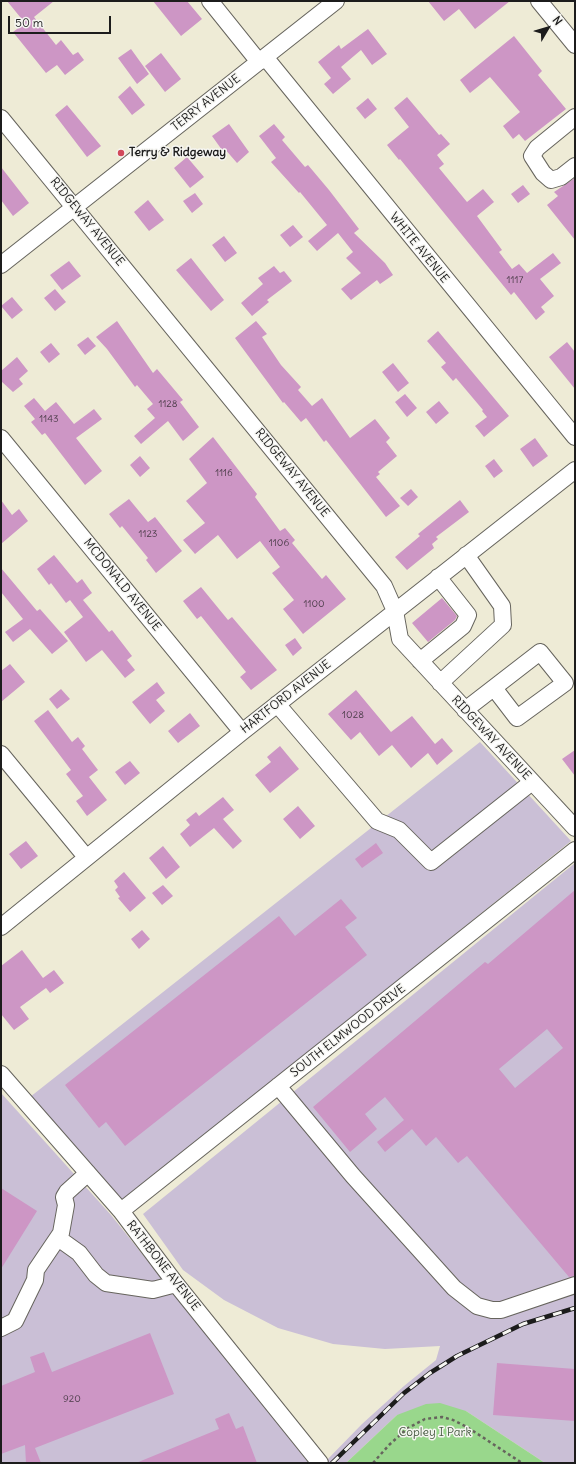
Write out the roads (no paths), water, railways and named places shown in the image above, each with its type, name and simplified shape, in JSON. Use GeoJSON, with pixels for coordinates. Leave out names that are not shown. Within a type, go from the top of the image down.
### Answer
{"type":"FeatureCollection","features":[{"type":"Feature","properties":{"kind":"street","name":"WHITE AVENUE"},"geometry":{"type":"LineString","coordinates":[[210,1],[262,60],[575,437]]}},
{"type":"Feature","properties":{"kind":"street","name":"TERRY AVENUE"},"geometry":{"type":"LineString","coordinates":[[1,264],[336,1]]}},
{"type":"Feature","properties":{"kind":"street"},"geometry":{"type":"LineString","coordinates":[[538,1],[575,45]]}},
{"type":"Feature","properties":{"kind":"street"},"geometry":{"type":"LineString","coordinates":[[575,117],[537,148],[532,156],[551,180],[561,177],[575,166]]}},
{"type":"Feature","properties":{"kind":"street","name":"RIDGEWAY AVENUE"},"geometry":{"type":"LineString","coordinates":[[1,118],[75,206],[384,586],[395,610],[400,639],[575,828]]}},
{"type":"Feature","properties":{"kind":"street","name":"MCDONALD AVENUE"},"geometry":{"type":"LineString","coordinates":[[1,438],[242,732]]}},
{"type":"Feature","properties":{"kind":"street","name":"HARTFORD AVENUE"},"geometry":{"type":"LineString","coordinates":[[1,927],[86,857],[395,610],[575,470]]}},
{"type":"Feature","properties":{"kind":"street"},"geometry":{"type":"LineString","coordinates":[[440,683],[503,625],[502,606],[466,555]]}},
{"type":"Feature","properties":{"kind":"street"},"geometry":{"type":"LineString","coordinates":[[420,661],[463,626],[468,615],[438,577]]}},
{"type":"Feature","properties":{"kind":"street"},"geometry":{"type":"LineString","coordinates":[[466,710],[494,688]]}},
{"type":"Feature","properties":{"kind":"street"},"geometry":{"type":"LineString","coordinates":[[277,704],[377,821],[399,830],[431,862],[532,782]]}},
{"type":"Feature","properties":{"kind":"street"},"geometry":{"type":"LineString","coordinates":[[1,754],[86,857]]}},
{"type":"Feature","properties":{"kind":"street","name":"SOUTH ELMWOOD DRIVE"},"geometry":{"type":"LineString","coordinates":[[121,1211],[575,850]]}},
{"type":"Feature","properties":{"kind":"street","name":"RATHBONE AVENUE"},"geometry":{"type":"LineString","coordinates":[[1,1074],[121,1211],[313,1460]]}},
{"type":"Feature","properties":{"kind":"street"},"geometry":{"type":"LineString","coordinates":[[278,1086],[353,1176],[454,1288],[477,1306],[492,1310],[501,1310],[575,1286]]}},
{"type":"Feature","properties":{"kind":"street"},"geometry":{"type":"LineString","coordinates":[[1,1328],[15,1321],[35,1280],[36,1270],[61,1233],[66,1206],[64,1197],[88,1173]]}},
{"type":"Feature","properties":{"kind":"street"},"geometry":{"type":"LineString","coordinates":[[58,1238],[79,1253],[96,1275],[106,1283],[153,1290],[176,1284]]}},
{"type":"Feature","properties":{"kind":"railway"},"geometry":{"type":"LineString","coordinates":[[332,1463],[404,1393],[430,1373],[457,1356],[523,1324],[575,1308]]}},
{"type":"Feature","properties":{"kind":"place","name":"Terry & Ridgeway"},"geometry":{"type":"Point","coordinates":[121,153]}},
{"type":"Feature","properties":{"kind":"park label","name":"Copley I Park"},"geometry":{"type":"Point","coordinates":[435,1433]}}]}
